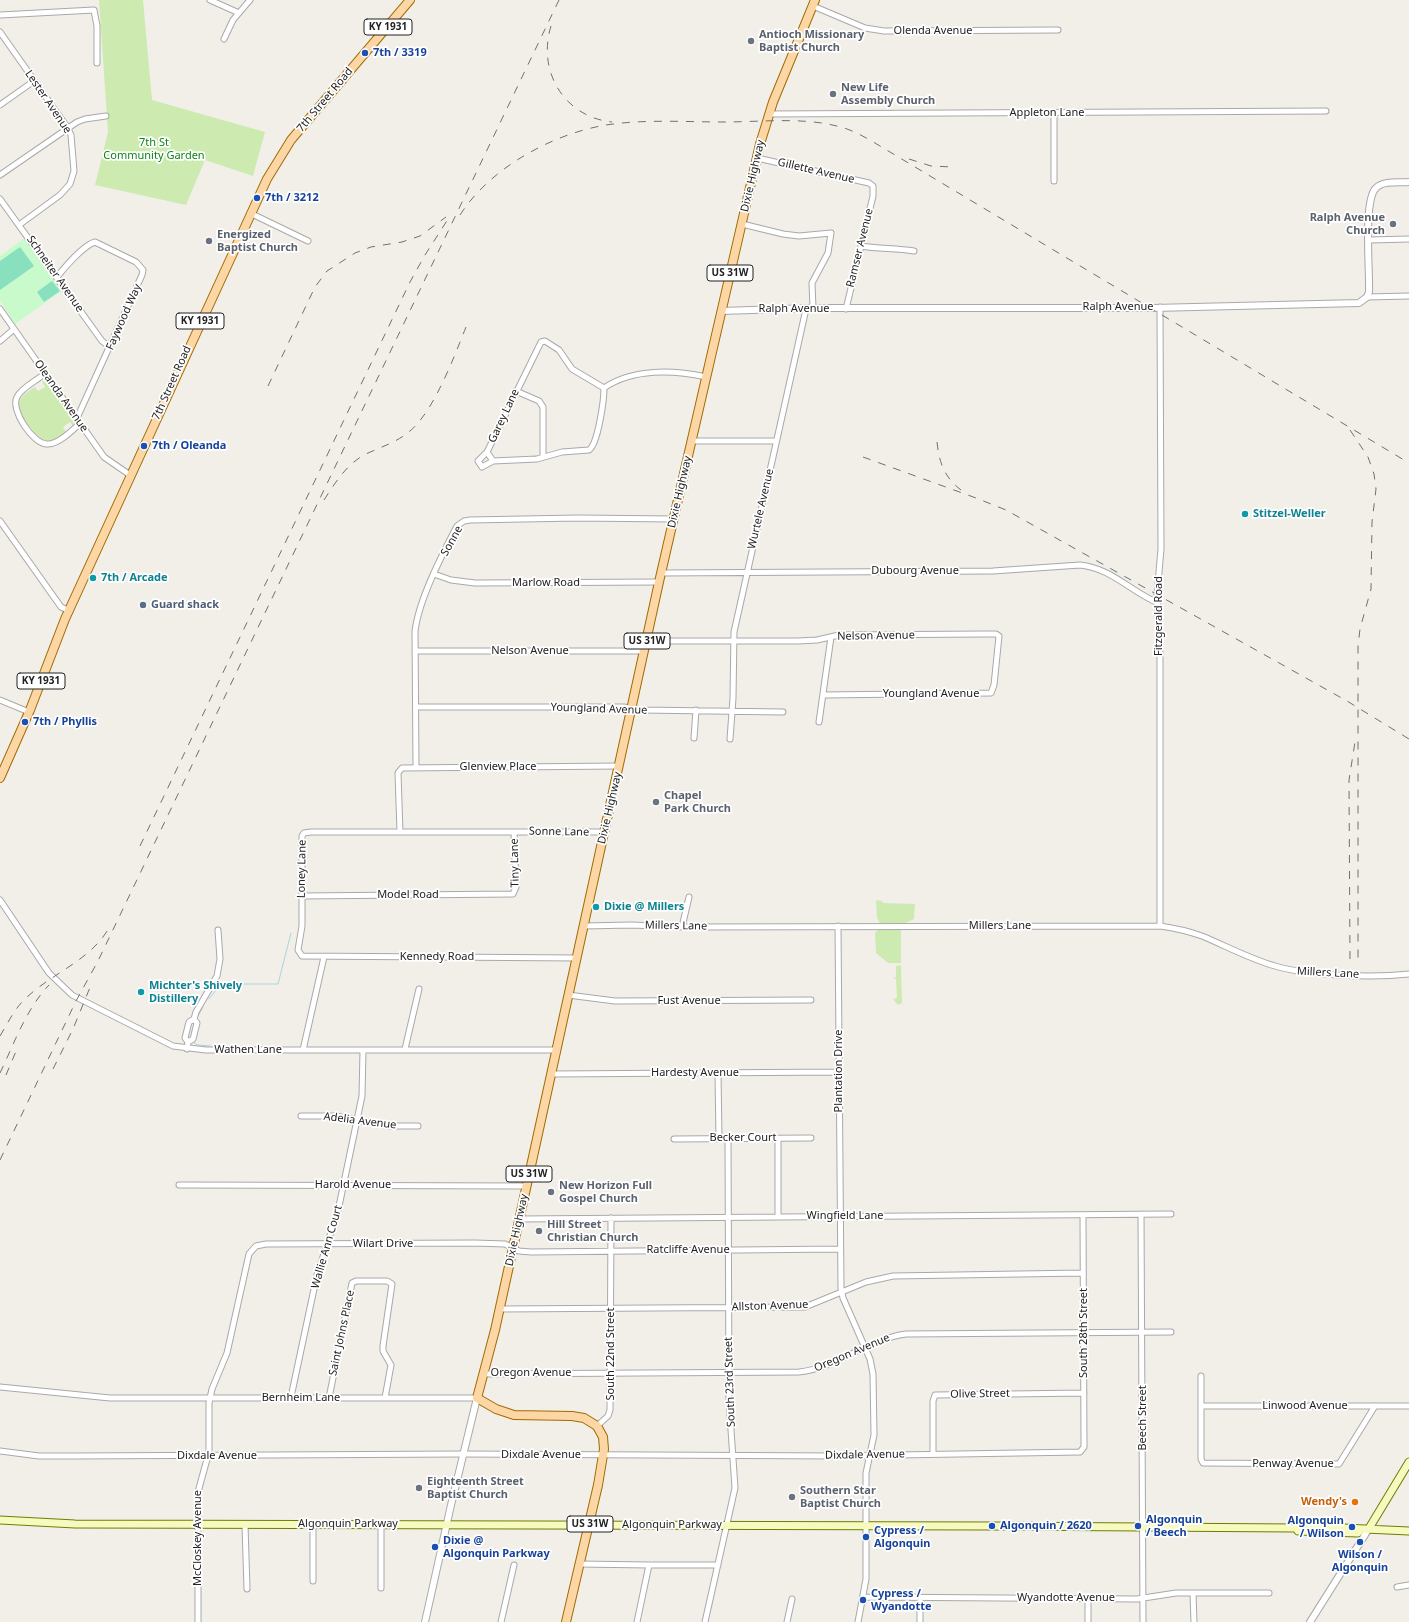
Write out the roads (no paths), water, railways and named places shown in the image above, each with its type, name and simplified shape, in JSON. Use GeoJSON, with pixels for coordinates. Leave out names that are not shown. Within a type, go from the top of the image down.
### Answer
{"type":"FeatureCollection","features":[{"type":"Feature","properties":{"kind":"main road","name":"7th Street Road"},"geometry":{"type":"LineString","coordinates":[[0,778],[29,712],[70,611],[130,475],[250,213],[278,159],[292,140],[410,0]]}},
{"type":"Feature","properties":{"kind":"main road","name":"Dixie Highway"},"geometry":{"type":"LineString","coordinates":[[477,1398],[500,1309],[604,832],[633,709],[661,573],[757,158],[768,114],[814,3]]}},
{"type":"Feature","properties":{"kind":"main road"},"geometry":{"type":"LineString","coordinates":[[477,1398],[496,1409],[514,1415],[579,1416],[597,1426]]}},
{"type":"Feature","properties":{"kind":"main road","name":"US 31W"},"geometry":{"type":"LineString","coordinates":[[566,1622],[589,1525],[603,1455],[604,1443],[597,1426]]}},
{"type":"Feature","properties":{"kind":"main road"},"geometry":{"type":"LineString","coordinates":[[1365,1530],[1409,1462]]}},
{"type":"Feature","properties":{"kind":"main road","name":"Algonquin Parkway"},"geometry":{"type":"LineString","coordinates":[[0,1520],[50,1524],[245,1525],[1143,1526],[1296,1528],[1298,1526],[1358,1527],[1365,1530],[1409,1531]]}},
{"type":"Feature","properties":{"kind":"street"},"geometry":{"type":"LineString","coordinates":[[210,0],[239,13]]}},
{"type":"Feature","properties":{"kind":"street"},"geometry":{"type":"LineString","coordinates":[[224,39],[233,20],[250,0]]}},
{"type":"Feature","properties":{"kind":"street","name":"Olenda Avenue"},"geometry":{"type":"LineString","coordinates":[[814,3],[865,28],[884,31],[1058,30]]}},
{"type":"Feature","properties":{"kind":"street"},"geometry":{"type":"LineString","coordinates":[[0,15],[94,10],[97,26],[97,63]]}},
{"type":"Feature","properties":{"kind":"street","name":"Lester Avenue"},"geometry":{"type":"LineString","coordinates":[[1,34],[71,135],[74,170],[72,181],[60,195],[19,225]]}},
{"type":"Feature","properties":{"kind":"street"},"geometry":{"type":"LineString","coordinates":[[0,105],[34,81]]}},
{"type":"Feature","properties":{"kind":"street","name":"Appleton Lane"},"geometry":{"type":"LineString","coordinates":[[768,114],[1326,111]]}},
{"type":"Feature","properties":{"kind":"street"},"geometry":{"type":"LineString","coordinates":[[1054,113],[1054,181]]}},
{"type":"Feature","properties":{"kind":"street"},"geometry":{"type":"LineString","coordinates":[[0,175],[67,128],[85,119],[106,116]]}},
{"type":"Feature","properties":{"kind":"street","name":"Gillette Avenue"},"geometry":{"type":"LineString","coordinates":[[757,158],[869,183],[874,187]]}},
{"type":"Feature","properties":{"kind":"street"},"geometry":{"type":"LineString","coordinates":[[1409,182],[1383,184],[1372,192],[1369,202],[1368,297],[1409,296]]}},
{"type":"Feature","properties":{"kind":"street","name":"Ramser Avenue"},"geometry":{"type":"LineString","coordinates":[[846,309],[874,187]]}},
{"type":"Feature","properties":{"kind":"street","name":"Schneiter Avenue"},"geometry":{"type":"LineString","coordinates":[[0,199],[102,340],[110,347]]}},
{"type":"Feature","properties":{"kind":"street"},"geometry":{"type":"LineString","coordinates":[[250,213],[308,241]]}},
{"type":"Feature","properties":{"kind":"street"},"geometry":{"type":"LineString","coordinates":[[742,224],[783,234],[799,236],[831,233],[828,253],[812,283],[814,308]]}},
{"type":"Feature","properties":{"kind":"street"},"geometry":{"type":"LineString","coordinates":[[1369,240],[1409,239]]}},
{"type":"Feature","properties":{"kind":"street","name":"Faywood Way"},"geometry":{"type":"LineString","coordinates":[[57,278],[67,265],[88,246],[95,242],[130,258],[142,267],[142,275],[76,418]]}},
{"type":"Feature","properties":{"kind":"street"},"geometry":{"type":"LineString","coordinates":[[861,246],[882,250],[896,248],[914,251]]}},
{"type":"Feature","properties":{"kind":"street","name":"Ralph Avenue"},"geometry":{"type":"LineString","coordinates":[[721,311],[814,308],[1160,307],[1353,304],[1359,303],[1368,297]]}},
{"type":"Feature","properties":{"kind":"street","name":"Fitzgerald Road"},"geometry":{"type":"LineString","coordinates":[[1160,307],[1161,549],[1158,603],[1160,656],[1160,926]]}},
{"type":"Feature","properties":{"kind":"street","name":"Oleanda Avenue"},"geometry":{"type":"LineString","coordinates":[[0,309],[104,457],[130,475]]}},
{"type":"Feature","properties":{"kind":"street","name":"Wurtele Avenue"},"geometry":{"type":"LineString","coordinates":[[730,739],[732,711],[732,640],[806,309]]}},
{"type":"Feature","properties":{"kind":"street"},"geometry":{"type":"LineString","coordinates":[[0,341],[14,329]]}},
{"type":"Feature","properties":{"kind":"street","name":"Garey Lane"},"geometry":{"type":"LineString","coordinates":[[545,341],[556,348],[572,369],[604,388],[604,399],[592,447],[584,451],[562,452],[537,459],[493,460],[487,452],[539,344],[545,341]]}},
{"type":"Feature","properties":{"kind":"street"},"geometry":{"type":"LineString","coordinates":[[45,373],[19,394],[15,404],[18,414],[36,440],[46,444],[54,443],[80,423]]}},
{"type":"Feature","properties":{"kind":"street"},"geometry":{"type":"LineString","coordinates":[[604,388],[618,380],[650,373],[683,373],[706,377]]}},
{"type":"Feature","properties":{"kind":"street"},"geometry":{"type":"LineString","coordinates":[[516,390],[539,401],[543,407],[543,457]]}},
{"type":"Feature","properties":{"kind":"street"},"geometry":{"type":"LineString","coordinates":[[692,441],[776,441]]}},
{"type":"Feature","properties":{"kind":"street"},"geometry":{"type":"LineString","coordinates":[[487,452],[478,461],[482,468],[493,460]]}},
{"type":"Feature","properties":{"kind":"street","name":"Sonne"},"geometry":{"type":"LineString","coordinates":[[416,767],[415,631],[419,610],[434,574],[456,528],[461,523],[466,521],[577,518],[674,519]]}},
{"type":"Feature","properties":{"kind":"street"},"geometry":{"type":"LineString","coordinates":[[0,521],[61,607],[70,611]]}},
{"type":"Feature","properties":{"kind":"street","name":"Dubourg Avenue"},"geometry":{"type":"LineString","coordinates":[[661,573],[993,571],[1080,565],[1094,567],[1112,574],[1158,603]]}},
{"type":"Feature","properties":{"kind":"street","name":"Marlow Road"},"geometry":{"type":"LineString","coordinates":[[434,574],[451,580],[475,583],[659,582]]}},
{"type":"Feature","properties":{"kind":"street","name":"Nelson Avenue"},"geometry":{"type":"LineString","coordinates":[[647,641],[809,640],[839,635],[997,635],[999,640],[998,652],[994,685],[991,693]]}},
{"type":"Feature","properties":{"kind":"street"},"geometry":{"type":"LineString","coordinates":[[819,722],[831,637]]}},
{"type":"Feature","properties":{"kind":"street","name":"Nelson Avenue"},"geometry":{"type":"LineString","coordinates":[[415,651],[644,651]]}},
{"type":"Feature","properties":{"kind":"street","name":"Youngland Avenue"},"geometry":{"type":"LineString","coordinates":[[823,695],[991,693]]}},
{"type":"Feature","properties":{"kind":"street"},"geometry":{"type":"LineString","coordinates":[[0,700],[29,712]]}},
{"type":"Feature","properties":{"kind":"street","name":"Youngland Avenue"},"geometry":{"type":"LineString","coordinates":[[416,707],[605,707],[641,710],[783,712]]}},
{"type":"Feature","properties":{"kind":"street"},"geometry":{"type":"LineString","coordinates":[[694,738],[696,710]]}},
{"type":"Feature","properties":{"kind":"street","name":"Glenview Place"},"geometry":{"type":"LineString","coordinates":[[400,832],[398,773],[400,769],[416,767],[619,766]]}},
{"type":"Feature","properties":{"kind":"street","name":"Sonne Lane"},"geometry":{"type":"LineString","coordinates":[[514,832],[604,832]]}},
{"type":"Feature","properties":{"kind":"street","name":"Loney Lane"},"geometry":{"type":"LineString","coordinates":[[299,952],[302,896],[302,836],[304,833],[514,832]]}},
{"type":"Feature","properties":{"kind":"street","name":"Tiny Lane"},"geometry":{"type":"LineString","coordinates":[[514,832],[515,893]]}},
{"type":"Feature","properties":{"kind":"street","name":"Model Road"},"geometry":{"type":"LineString","coordinates":[[302,896],[510,895],[515,893]]}},
{"type":"Feature","properties":{"kind":"street"},"geometry":{"type":"LineString","coordinates":[[682,927],[689,897]]}},
{"type":"Feature","properties":{"kind":"street","name":"Wathen Lane"},"geometry":{"type":"LineString","coordinates":[[0,900],[49,973],[72,996],[173,1046],[187,1049],[557,1050]]}},
{"type":"Feature","properties":{"kind":"street","name":"Millers Lane"},"geometry":{"type":"LineString","coordinates":[[584,926],[1160,926],[1193,933],[1259,961],[1290,970],[1340,974],[1409,974]]}},
{"type":"Feature","properties":{"kind":"street","name":"Plantation Drive"},"geometry":{"type":"LineString","coordinates":[[838,926],[840,1249],[842,1293]]}},
{"type":"Feature","properties":{"kind":"street"},"geometry":{"type":"LineString","coordinates":[[187,1049],[188,1042],[185,1038],[189,1022],[194,1019],[196,1012],[217,976],[220,959],[218,930]]}},
{"type":"Feature","properties":{"kind":"street","name":"Kennedy Road"},"geometry":{"type":"LineString","coordinates":[[299,952],[302,956],[306,957],[577,958]]}},
{"type":"Feature","properties":{"kind":"street"},"geometry":{"type":"LineString","coordinates":[[303,1050],[324,957]]}},
{"type":"Feature","properties":{"kind":"street"},"geometry":{"type":"LineString","coordinates":[[405,1049],[419,990]]}},
{"type":"Feature","properties":{"kind":"street","name":"Fust Avenue"},"geometry":{"type":"LineString","coordinates":[[568,995],[614,1001],[811,1000]]}},
{"type":"Feature","properties":{"kind":"street"},"geometry":{"type":"LineString","coordinates":[[188,1042],[193,1039],[197,1023],[194,1019]]}},
{"type":"Feature","properties":{"kind":"street","name":"Wallie Ann Court"},"geometry":{"type":"LineString","coordinates":[[291,1397],[317,1275],[338,1211],[342,1185],[357,1120],[363,1083],[363,1050]]}},
{"type":"Feature","properties":{"kind":"street","name":"Hardesty Avenue"},"geometry":{"type":"LineString","coordinates":[[552,1074],[839,1072]]}},
{"type":"Feature","properties":{"kind":"street"},"geometry":{"type":"LineString","coordinates":[[718,1073],[719,1138]]}},
{"type":"Feature","properties":{"kind":"street","name":"Adelia Avenue"},"geometry":{"type":"LineString","coordinates":[[301,1116],[336,1116],[389,1126],[418,1126]]}},
{"type":"Feature","properties":{"kind":"street","name":"South 23rd Street"},"geometry":{"type":"LineString","coordinates":[[705,1622],[735,1488],[728,1373],[728,1138]]}},
{"type":"Feature","properties":{"kind":"street"},"geometry":{"type":"LineString","coordinates":[[778,1138],[778,1216]]}},
{"type":"Feature","properties":{"kind":"street","name":"Becker Court"},"geometry":{"type":"LineString","coordinates":[[674,1139],[811,1138]]}},
{"type":"Feature","properties":{"kind":"street","name":"Harold Avenue"},"geometry":{"type":"LineString","coordinates":[[179,1186],[527,1186]]}},
{"type":"Feature","properties":{"kind":"street","name":"South 28th Street"},"geometry":{"type":"LineString","coordinates":[[1082,1450],[1084,1393],[1083,1214]]}},
{"type":"Feature","properties":{"kind":"street","name":"Beech Street"},"geometry":{"type":"LineString","coordinates":[[1141,1214],[1143,1622]]}},
{"type":"Feature","properties":{"kind":"street","name":"Wingfield Lane"},"geometry":{"type":"LineString","coordinates":[[520,1218],[1170,1214]]}},
{"type":"Feature","properties":{"kind":"street","name":"South 22nd Street"},"geometry":{"type":"LineString","coordinates":[[597,1426],[608,1416],[610,1410],[611,1218]]}},
{"type":"Feature","properties":{"kind":"street","name":"Wilart Drive"},"geometry":{"type":"LineString","coordinates":[[253,1248],[266,1244],[475,1243],[505,1244],[513,1248]]}},
{"type":"Feature","properties":{"kind":"street","name":"McCloskey Avenue"},"geometry":{"type":"LineString","coordinates":[[198,1622],[198,1492],[208,1456],[210,1397],[227,1353],[249,1254],[253,1248]]}},
{"type":"Feature","properties":{"kind":"street","name":"Ratcliffe Avenue"},"geometry":{"type":"LineString","coordinates":[[513,1248],[519,1251],[531,1252],[840,1249]]}},
{"type":"Feature","properties":{"kind":"street","name":"Allston Avenue"},"geometry":{"type":"LineString","coordinates":[[500,1309],[805,1307],[866,1282],[893,1276],[1083,1273]]}},
{"type":"Feature","properties":{"kind":"street","name":"Saint Johns Place"},"geometry":{"type":"LineString","coordinates":[[329,1398],[352,1283],[356,1281],[387,1281],[392,1284],[392,1290],[383,1351],[391,1364],[385,1398]]}},
{"type":"Feature","properties":{"kind":"street"},"geometry":{"type":"LineString","coordinates":[[842,1293],[872,1364],[873,1374],[874,1435],[866,1473],[866,1579],[864,1597],[858,1622]]}},
{"type":"Feature","properties":{"kind":"street","name":"Oregon Avenue"},"geometry":{"type":"LineString","coordinates":[[484,1374],[728,1373],[807,1371],[888,1337],[906,1334],[1171,1332]]}},
{"type":"Feature","properties":{"kind":"street"},"geometry":{"type":"LineString","coordinates":[[1201,1376],[1201,1406]]}},
{"type":"Feature","properties":{"kind":"street","name":"Bernheim Lane"},"geometry":{"type":"LineString","coordinates":[[0,1388],[110,1398],[477,1398]]}},
{"type":"Feature","properties":{"kind":"street","name":"Olive Street"},"geometry":{"type":"LineString","coordinates":[[933,1453],[933,1401],[935,1395],[1084,1393]]}},
{"type":"Feature","properties":{"kind":"street","name":"Dixie Highway"},"geometry":{"type":"LineString","coordinates":[[425,1622],[446,1525],[477,1398]]}},
{"type":"Feature","properties":{"kind":"street","name":"Linwood Avenue"},"geometry":{"type":"LineString","coordinates":[[1201,1406],[1409,1406]]}},
{"type":"Feature","properties":{"kind":"street","name":"Penway Avenue"},"geometry":{"type":"LineString","coordinates":[[1201,1406],[1203,1463],[1339,1464],[1375,1406]]}},
{"type":"Feature","properties":{"kind":"street","name":"Dixdale Avenue"},"geometry":{"type":"LineString","coordinates":[[0,1451],[50,1456],[463,1454],[733,1456],[1082,1450]]}},
{"type":"Feature","properties":{"kind":"street"},"geometry":{"type":"LineString","coordinates":[[313,1524],[313,1581]]}},
{"type":"Feature","properties":{"kind":"street"},"geometry":{"type":"LineString","coordinates":[[381,1524],[381,1588]]}},
{"type":"Feature","properties":{"kind":"street"},"geometry":{"type":"LineString","coordinates":[[245,1525],[247,1589]]}},
{"type":"Feature","properties":{"kind":"street"},"geometry":{"type":"LineString","coordinates":[[1310,1622],[1365,1530]]}},
{"type":"Feature","properties":{"kind":"street"},"geometry":{"type":"LineString","coordinates":[[579,1564],[718,1565]]}},
{"type":"Feature","properties":{"kind":"street"},"geometry":{"type":"LineString","coordinates":[[501,1622],[514,1565]]}},
{"type":"Feature","properties":{"kind":"street"},"geometry":{"type":"LineString","coordinates":[[637,1622],[650,1565]]}},
{"type":"Feature","properties":{"kind":"street"},"geometry":{"type":"LineString","coordinates":[[1397,1587],[1409,1585]]}},
{"type":"Feature","properties":{"kind":"street"},"geometry":{"type":"LineString","coordinates":[[1194,1592],[1194,1622]]}},
{"type":"Feature","properties":{"kind":"street","name":"Wyandotte Avenue"},"geometry":{"type":"LineString","coordinates":[[864,1597],[1088,1599],[1143,1598],[1170,1593],[1194,1592],[1269,1593]]}},
{"type":"Feature","properties":{"kind":"street"},"geometry":{"type":"LineString","coordinates":[[920,1598],[920,1622]]}},
{"type":"Feature","properties":{"kind":"street"},"geometry":{"type":"LineString","coordinates":[[787,1622],[792,1599]]}},
{"type":"Feature","properties":{"kind":"street"},"geometry":{"type":"LineString","coordinates":[[1088,1599],[1088,1622]]}},
{"type":"Feature","properties":{"kind":"waterway"},"geometry":{"type":"LineString","coordinates":[[209,999],[221,984],[278,984],[291,933]]}},
{"type":"Feature","properties":{"kind":"waterway"},"geometry":{"type":"LineString","coordinates":[[197,1018],[203,1007]]}},
{"type":"Feature","properties":{"kind":"waterway"},"geometry":{"type":"LineString","coordinates":[[193,1042],[197,1045],[211,1046]]}},
{"type":"Feature","properties":{"kind":"railway"},"geometry":{"type":"LineString","coordinates":[[0,1160],[76,1001],[98,961],[559,0]]}},
{"type":"Feature","properties":{"kind":"railway"},"geometry":{"type":"LineString","coordinates":[[551,26],[548,43],[548,59],[551,75],[558,89],[568,101],[580,111],[595,118],[612,122]]}},
{"type":"Feature","properties":{"kind":"railway"},"geometry":{"type":"LineString","coordinates":[[460,215],[488,182],[505,168],[544,145],[565,136],[585,130],[606,125],[650,121],[802,121],[832,125],[852,131],[871,141],[1409,463]]}},
{"type":"Feature","properties":{"kind":"railway"},"geometry":{"type":"LineString","coordinates":[[909,159],[931,166],[952,167]]}},
{"type":"Feature","properties":{"kind":"railway"},"geometry":{"type":"LineString","coordinates":[[140,846],[410,282],[450,216]]}},
{"type":"Feature","properties":{"kind":"railway"},"geometry":{"type":"LineString","coordinates":[[268,386],[315,287],[327,271],[355,253],[371,247],[402,242],[420,236],[446,217]]}},
{"type":"Feature","properties":{"kind":"railway"},"geometry":{"type":"LineString","coordinates":[[324,500],[341,475],[358,459],[399,439],[419,422],[427,411],[442,383],[466,327]]}},
{"type":"Feature","properties":{"kind":"railway"},"geometry":{"type":"LineString","coordinates":[[1350,430],[1368,457],[1374,474],[1376,489],[1372,522],[1371,589],[1360,629],[1358,646],[1358,959]]}},
{"type":"Feature","properties":{"kind":"railway"},"geometry":{"type":"LineString","coordinates":[[937,442],[943,469],[950,480],[961,490]]}},
{"type":"Feature","properties":{"kind":"railway"},"geometry":{"type":"LineString","coordinates":[[863,457],[1006,510],[1347,701],[1409,739]]}},
{"type":"Feature","properties":{"kind":"railway"},"geometry":{"type":"LineString","coordinates":[[1350,959],[1349,780],[1355,742]]}},
{"type":"Feature","properties":{"kind":"railway"},"geometry":{"type":"LineString","coordinates":[[0,1036],[15,1011],[26,998],[36,989],[92,949],[109,928]]}},
{"type":"Feature","properties":{"kind":"railway"},"geometry":{"type":"LineString","coordinates":[[0,1073],[27,1016],[41,994],[49,985]]}},
{"type":"Feature","properties":{"kind":"railway"},"geometry":{"type":"LineString","coordinates":[[53,1069],[73,1029],[91,985]]}},
{"type":"Feature","properties":{"kind":"railway"},"geometry":{"type":"LineString","coordinates":[[6,1075],[17,1049]]}},
{"type":"Feature","properties":{"kind":"place","name":"Antioch Missionary Baptist Church"},"geometry":{"type":"Point","coordinates":[751,41]}},
{"type":"Feature","properties":{"kind":"place","name":"7th / 3319"},"geometry":{"type":"Point","coordinates":[365,53]}},
{"type":"Feature","properties":{"kind":"place","name":"New Life Assembly Church"},"geometry":{"type":"Point","coordinates":[833,94]}},
{"type":"Feature","properties":{"kind":"place","name":"7th / 3212"},"geometry":{"type":"Point","coordinates":[257,198]}},
{"type":"Feature","properties":{"kind":"place","name":"Ralph Avenue Church"},"geometry":{"type":"Point","coordinates":[1393,224]}},
{"type":"Feature","properties":{"kind":"place","name":"Energized Baptist Church"},"geometry":{"type":"Point","coordinates":[209,241]}},
{"type":"Feature","properties":{"kind":"place","name":"7th / Oleanda"},"geometry":{"type":"Point","coordinates":[144,446]}},
{"type":"Feature","properties":{"kind":"place","name":"Stitzel-Weller"},"geometry":{"type":"Point","coordinates":[1245,514]}},
{"type":"Feature","properties":{"kind":"place","name":"7th / Arcade"},"geometry":{"type":"Point","coordinates":[93,578]}},
{"type":"Feature","properties":{"kind":"place","name":"Guard shack"},"geometry":{"type":"Point","coordinates":[143,605]}},
{"type":"Feature","properties":{"kind":"place","name":"7th / Phyllis"},"geometry":{"type":"Point","coordinates":[25,722]}},
{"type":"Feature","properties":{"kind":"place","name":"Chapel Park Church"},"geometry":{"type":"Point","coordinates":[656,802]}},
{"type":"Feature","properties":{"kind":"place","name":"Dixie @ Millers"},"geometry":{"type":"Point","coordinates":[596,907]}},
{"type":"Feature","properties":{"kind":"place","name":"Michter's Shively Distillery"},"geometry":{"type":"Point","coordinates":[141,992]}},
{"type":"Feature","properties":{"kind":"place","name":"New Horizon Full Gospel Church"},"geometry":{"type":"Point","coordinates":[551,1192]}},
{"type":"Feature","properties":{"kind":"place","name":"Hill Street Christian Church"},"geometry":{"type":"Point","coordinates":[539,1231]}},
{"type":"Feature","properties":{"kind":"place","name":"Eighteenth Street Baptist Church"},"geometry":{"type":"Point","coordinates":[419,1488]}},
{"type":"Feature","properties":{"kind":"place","name":"Southern Star Baptist Church"},"geometry":{"type":"Point","coordinates":[792,1497]}},
{"type":"Feature","properties":{"kind":"place","name":"Wendy's"},"geometry":{"type":"Point","coordinates":[1355,1502]}},
{"type":"Feature","properties":{"kind":"place","name":"Algonquin / 2620"},"geometry":{"type":"Point","coordinates":[992,1526]}},
{"type":"Feature","properties":{"kind":"place","name":"Algonquin / Beech"},"geometry":{"type":"Point","coordinates":[1138,1526]}},
{"type":"Feature","properties":{"kind":"place","name":"Algonquin / Wilson"},"geometry":{"type":"Point","coordinates":[1352,1527]}},
{"type":"Feature","properties":{"kind":"place","name":"Cypress / Algonquin"},"geometry":{"type":"Point","coordinates":[866,1537]}},
{"type":"Feature","properties":{"kind":"place","name":"Wilson / Algonquin"},"geometry":{"type":"Point","coordinates":[1360,1542]}},
{"type":"Feature","properties":{"kind":"place","name":"Dixie @ Algonquin Parkway"},"geometry":{"type":"Point","coordinates":[435,1547]}},
{"type":"Feature","properties":{"kind":"place","name":"Cypress / Wyandotte"},"geometry":{"type":"Point","coordinates":[863,1600]}},
{"type":"Feature","properties":{"kind":"park label","name":"7th St Community Garden"},"geometry":{"type":"Point","coordinates":[154,149]}}]}
